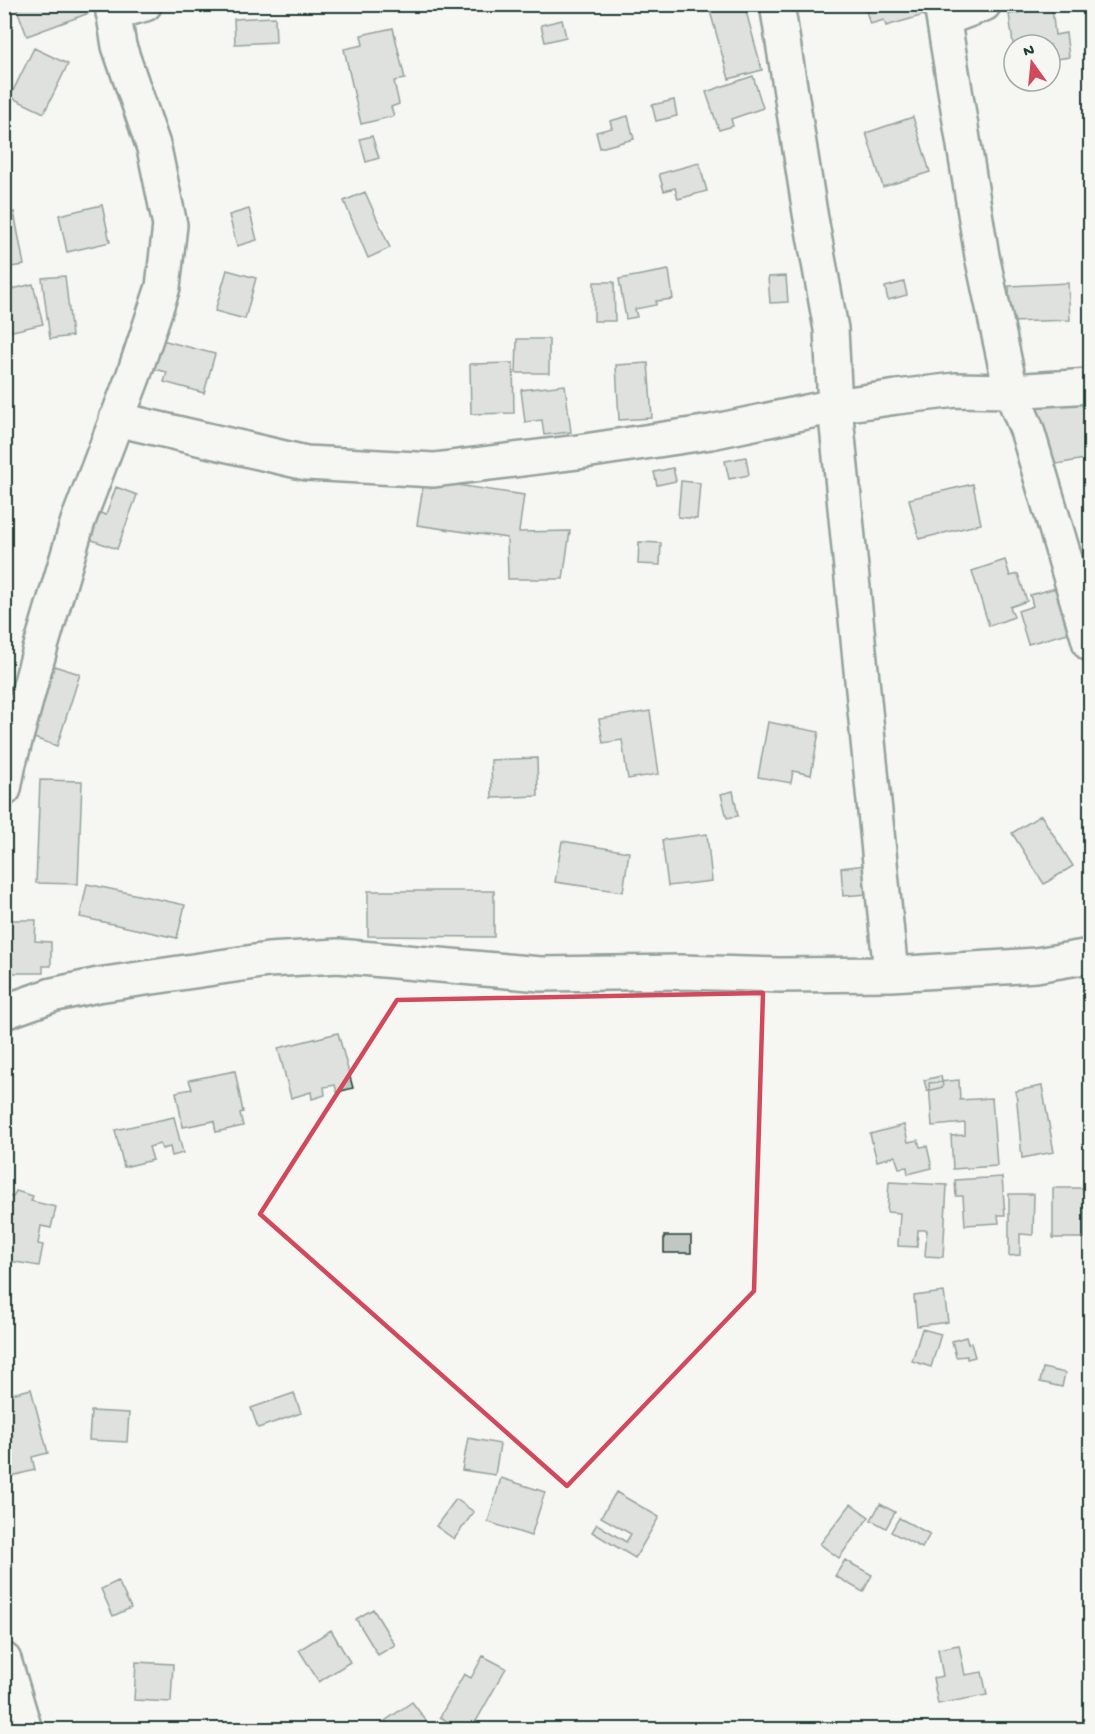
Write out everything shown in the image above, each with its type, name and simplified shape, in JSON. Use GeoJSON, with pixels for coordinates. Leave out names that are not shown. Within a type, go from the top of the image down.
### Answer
{"type":"FeatureCollection","features":[{"type":"Feature","properties":{"kind":"street"},"geometry":{"type":"LineString","coordinates":[[4,789],[37,660],[78,520],[133,377],[163,287],[170,225],[154,147],[119,46],[113,9],[145,4]]}},
{"type":"Feature","properties":{"kind":"street"},"geometry":{"type":"LineString","coordinates":[[777,4],[831,329],[835,406],[891,974]]}},
{"type":"Feature","properties":{"kind":"street"},"geometry":{"type":"LineString","coordinates":[[984,4],[943,12],[982,256],[1011,391],[1027,430],[1090,644]]}},
{"type":"Feature","properties":{"kind":"street"},"geometry":{"type":"LineString","coordinates":[[116,419],[306,463],[434,470],[711,432],[835,406],[956,390],[1011,391],[1090,386]]}},
{"type":"Feature","properties":{"kind":"street"},"geometry":{"type":"LineString","coordinates":[[4,1012],[52,995],[99,985],[267,960],[338,956],[541,974],[681,972],[779,975],[891,974],[1036,965],[1090,956]]}},
{"type":"Feature","properties":{"kind":"street"},"geometry":{"type":"LineString","coordinates":[[4,1660],[25,1730]]}},
{"type":"Feature","properties":{"kind":"highlighted area"},"geometry":{"type":"Polygon","coordinates":[[[763,993],[754,1291],[567,1486],[260,1214],[397,1000],[763,993]]]}},
{"type":"Feature","properties":{"kind":"building"},"geometry":{"type":"Polygon","coordinates":[[[15,4],[86,4],[89,13],[27,36],[15,4]]]}},
{"type":"Feature","properties":{"kind":"building"},"geometry":{"type":"Polygon","coordinates":[[[708,4],[744,4],[762,70],[729,79],[708,4]]]}},
{"type":"Feature","properties":{"kind":"building"},"geometry":{"type":"Polygon","coordinates":[[[864,4],[921,4],[924,15],[886,26],[884,20],[870,24],[864,4]]]}},
{"type":"Feature","properties":{"kind":"building"},"geometry":{"type":"Polygon","coordinates":[[[1052,8],[1055,33],[1012,33],[1009,14],[1052,8]]]}},
{"type":"Feature","properties":{"kind":"building"},"geometry":{"type":"Polygon","coordinates":[[[275,17],[276,42],[235,44],[234,19],[275,17]]]}},
{"type":"Feature","properties":{"kind":"building"},"geometry":{"type":"Polygon","coordinates":[[[562,20],[566,37],[545,42],[541,25],[562,20]]]}},
{"type":"Feature","properties":{"kind":"building"},"geometry":{"type":"Polygon","coordinates":[[[393,28],[405,79],[394,81],[399,104],[391,107],[394,116],[361,124],[344,49],[363,45],[361,35],[393,28]]]}},
{"type":"Feature","properties":{"kind":"building"},"geometry":{"type":"Polygon","coordinates":[[[1066,33],[1069,57],[1062,58],[1062,34],[1066,33]]]}},
{"type":"Feature","properties":{"kind":"building"},"geometry":{"type":"Polygon","coordinates":[[[34,48],[68,64],[44,113],[10,97],[34,48]]]}},
{"type":"Feature","properties":{"kind":"building"},"geometry":{"type":"Polygon","coordinates":[[[753,76],[763,108],[731,119],[733,126],[719,130],[706,92],[753,76]]]}},
{"type":"Feature","properties":{"kind":"building"},"geometry":{"type":"Polygon","coordinates":[[[674,100],[677,116],[656,121],[652,105],[674,100]]]}},
{"type":"Feature","properties":{"kind":"building"},"geometry":{"type":"Polygon","coordinates":[[[628,116],[634,139],[600,148],[596,132],[612,128],[610,121],[628,116]]]}},
{"type":"Feature","properties":{"kind":"building"},"geometry":{"type":"Polygon","coordinates":[[[913,117],[930,172],[883,187],[866,133],[913,117]]]}},
{"type":"Feature","properties":{"kind":"building"},"geometry":{"type":"Polygon","coordinates":[[[372,136],[379,158],[366,162],[360,139],[372,136]]]}},
{"type":"Feature","properties":{"kind":"building"},"geometry":{"type":"Polygon","coordinates":[[[699,163],[707,191],[678,199],[675,188],[664,191],[659,174],[699,163]]]}},
{"type":"Feature","properties":{"kind":"building"},"geometry":{"type":"Polygon","coordinates":[[[365,192],[390,248],[368,258],[344,201],[365,192]]]}},
{"type":"Feature","properties":{"kind":"building"},"geometry":{"type":"Polygon","coordinates":[[[102,205],[110,242],[67,252],[59,215],[102,205]]]}},
{"type":"Feature","properties":{"kind":"building"},"geometry":{"type":"Polygon","coordinates":[[[249,209],[257,240],[237,246],[229,215],[249,209]]]}},
{"type":"Feature","properties":{"kind":"building"},"geometry":{"type":"Polygon","coordinates":[[[14,212],[24,265],[4,268],[4,214],[14,212]]]}},
{"type":"Feature","properties":{"kind":"building"},"geometry":{"type":"Polygon","coordinates":[[[227,270],[256,278],[245,319],[215,311],[227,270]]]}},
{"type":"Feature","properties":{"kind":"building"},"geometry":{"type":"Polygon","coordinates":[[[669,270],[673,299],[656,301],[656,305],[635,309],[637,317],[626,319],[619,279],[669,270]]]}},
{"type":"Feature","properties":{"kind":"building"},"geometry":{"type":"Polygon","coordinates":[[[65,276],[72,336],[50,339],[42,278],[65,276]]]}},
{"type":"Feature","properties":{"kind":"building"},"geometry":{"type":"Polygon","coordinates":[[[786,276],[788,302],[770,303],[768,277],[786,276]]]}},
{"type":"Feature","properties":{"kind":"building"},"geometry":{"type":"Polygon","coordinates":[[[594,282],[614,282],[615,321],[594,321],[594,282]]]}},
{"type":"Feature","properties":{"kind":"building"},"geometry":{"type":"Polygon","coordinates":[[[904,282],[907,295],[888,300],[885,287],[904,282]]]}},
{"type":"Feature","properties":{"kind":"building"},"geometry":{"type":"Polygon","coordinates":[[[1068,283],[1070,320],[1010,322],[1009,286],[1068,283]]]}},
{"type":"Feature","properties":{"kind":"building"},"geometry":{"type":"Polygon","coordinates":[[[33,284],[43,324],[4,333],[4,291],[33,284]]]}},
{"type":"Feature","properties":{"kind":"building"},"geometry":{"type":"Polygon","coordinates":[[[517,339],[549,339],[549,373],[516,373],[517,339]]]}},
{"type":"Feature","properties":{"kind":"building"},"geometry":{"type":"Polygon","coordinates":[[[162,340],[215,354],[204,393],[164,382],[167,372],[154,369],[162,340]]]}},
{"type":"Feature","properties":{"kind":"building"},"geometry":{"type":"Polygon","coordinates":[[[513,363],[514,413],[471,414],[470,364],[513,363]]]}},
{"type":"Feature","properties":{"kind":"building"},"geometry":{"type":"Polygon","coordinates":[[[648,363],[652,418],[619,420],[616,365],[648,363]]]}},
{"type":"Feature","properties":{"kind":"building"},"geometry":{"type":"Polygon","coordinates":[[[565,385],[571,432],[544,435],[542,420],[525,422],[521,390],[565,385]]]}},
{"type":"Feature","properties":{"kind":"building"},"geometry":{"type":"Polygon","coordinates":[[[1081,391],[1090,444],[1090,458],[1040,467],[1028,401],[1081,391]]]}},
{"type":"Feature","properties":{"kind":"building"},"geometry":{"type":"Polygon","coordinates":[[[746,457],[749,475],[729,479],[725,461],[746,457]]]}},
{"type":"Feature","properties":{"kind":"building"},"geometry":{"type":"Polygon","coordinates":[[[673,468],[676,481],[657,485],[654,472],[673,468]]]}},
{"type":"Feature","properties":{"kind":"building"},"geometry":{"type":"Polygon","coordinates":[[[424,480],[524,495],[519,532],[570,531],[563,579],[508,579],[507,538],[417,525],[424,480]]]}},
{"type":"Feature","properties":{"kind":"building"},"geometry":{"type":"Polygon","coordinates":[[[681,481],[700,483],[697,519],[678,517],[681,481]]]}},
{"type":"Feature","properties":{"kind":"building"},"geometry":{"type":"Polygon","coordinates":[[[973,484],[981,524],[919,539],[909,499],[973,484]]]}},
{"type":"Feature","properties":{"kind":"building"},"geometry":{"type":"Polygon","coordinates":[[[116,487],[137,495],[117,549],[84,537],[94,511],[106,515],[116,487]]]}},
{"type":"Feature","properties":{"kind":"building"},"geometry":{"type":"Polygon","coordinates":[[[639,542],[661,543],[660,565],[638,564],[639,542]]]}},
{"type":"Feature","properties":{"kind":"building"},"geometry":{"type":"Polygon","coordinates":[[[1005,560],[1010,576],[1018,574],[1027,601],[1010,607],[1014,617],[989,626],[972,571],[1005,560]]]}},
{"type":"Feature","properties":{"kind":"building"},"geometry":{"type":"Polygon","coordinates":[[[1056,588],[1068,633],[1028,644],[1018,611],[1033,606],[1030,595],[1056,588]]]}},
{"type":"Feature","properties":{"kind":"building"},"geometry":{"type":"Polygon","coordinates":[[[54,666],[80,674],[57,746],[31,737],[54,666]]]}},
{"type":"Feature","properties":{"kind":"building"},"geometry":{"type":"Polygon","coordinates":[[[650,711],[659,774],[628,779],[622,740],[603,743],[599,719],[650,711]]]}},
{"type":"Feature","properties":{"kind":"building"},"geometry":{"type":"Polygon","coordinates":[[[768,722],[819,732],[811,775],[793,771],[791,783],[758,777],[768,722]]]}},
{"type":"Feature","properties":{"kind":"building"},"geometry":{"type":"Polygon","coordinates":[[[537,758],[538,796],[492,798],[491,760],[537,758]]]}},
{"type":"Feature","properties":{"kind":"building"},"geometry":{"type":"Polygon","coordinates":[[[40,780],[82,781],[78,884],[36,883],[40,780]]]}},
{"type":"Feature","properties":{"kind":"building"},"geometry":{"type":"Polygon","coordinates":[[[733,791],[738,816],[727,818],[721,794],[733,791]]]}},
{"type":"Feature","properties":{"kind":"building"},"geometry":{"type":"Polygon","coordinates":[[[1041,815],[1073,866],[1044,884],[1012,833],[1041,815]]]}},
{"type":"Feature","properties":{"kind":"building"},"geometry":{"type":"Polygon","coordinates":[[[707,834],[712,881],[668,886],[662,840],[707,834]]]}},
{"type":"Feature","properties":{"kind":"building"},"geometry":{"type":"Polygon","coordinates":[[[562,841],[629,852],[623,892],[555,882],[562,841]]]}},
{"type":"Feature","properties":{"kind":"building"},"geometry":{"type":"Polygon","coordinates":[[[866,865],[868,894],[843,896],[841,868],[866,865]]]}},
{"type":"Feature","properties":{"kind":"building"},"geometry":{"type":"Polygon","coordinates":[[[87,884],[185,905],[177,938],[80,917],[87,884]]]}},
{"type":"Feature","properties":{"kind":"building"},"geometry":{"type":"Polygon","coordinates":[[[368,891],[494,891],[494,937],[368,936],[368,891]]]}},
{"type":"Feature","properties":{"kind":"building"},"geometry":{"type":"Polygon","coordinates":[[[6,920],[36,920],[35,941],[51,942],[51,966],[43,966],[43,973],[5,973],[6,920]]]}},
{"type":"Feature","properties":{"kind":"building"},"geometry":{"type":"Polygon","coordinates":[[[338,1033],[353,1088],[337,1092],[335,1085],[324,1087],[325,1095],[312,1099],[311,1092],[291,1098],[278,1048],[338,1033]]]}},
{"type":"Feature","properties":{"kind":"building"},"geometry":{"type":"Polygon","coordinates":[[[1087,1059],[1090,1059],[1090,1099],[1088,1099],[1087,1059]]]}},
{"type":"Feature","properties":{"kind":"building"},"geometry":{"type":"Polygon","coordinates":[[[235,1071],[243,1112],[240,1113],[243,1126],[216,1132],[214,1121],[183,1127],[176,1092],[192,1089],[189,1080],[235,1071]]]}},
{"type":"Feature","properties":{"kind":"building"},"geometry":{"type":"Polygon","coordinates":[[[941,1076],[943,1087],[927,1091],[924,1080],[941,1076]]]}},
{"type":"Feature","properties":{"kind":"building"},"geometry":{"type":"Polygon","coordinates":[[[959,1080],[960,1100],[992,1098],[997,1166],[953,1169],[951,1136],[965,1135],[965,1123],[932,1126],[929,1083],[959,1080]]]}},
{"type":"Feature","properties":{"kind":"building"},"geometry":{"type":"Polygon","coordinates":[[[1042,1086],[1054,1152],[1022,1158],[1016,1091],[1042,1086]]]}},
{"type":"Feature","properties":{"kind":"building"},"geometry":{"type":"Polygon","coordinates":[[[1090,1113],[1090,1142],[1084,1114],[1090,1113]]]}},
{"type":"Feature","properties":{"kind":"building"},"geometry":{"type":"Polygon","coordinates":[[[174,1117],[183,1153],[172,1156],[170,1147],[162,1149],[160,1144],[149,1147],[153,1160],[124,1167],[115,1130],[174,1117]]]}},
{"type":"Feature","properties":{"kind":"building"},"geometry":{"type":"Polygon","coordinates":[[[904,1125],[908,1142],[918,1140],[920,1147],[927,1146],[932,1168],[908,1174],[907,1167],[899,1168],[895,1156],[877,1161],[870,1134],[904,1125]]]}},
{"type":"Feature","properties":{"kind":"building"},"geometry":{"type":"Polygon","coordinates":[[[1002,1177],[1005,1215],[998,1215],[999,1223],[965,1225],[963,1196],[956,1196],[955,1180],[1002,1177]]]}},
{"type":"Feature","properties":{"kind":"building"},"geometry":{"type":"Polygon","coordinates":[[[889,1182],[947,1185],[943,1257],[925,1256],[927,1230],[918,1230],[917,1247],[898,1246],[900,1213],[887,1212],[889,1182]]]}},
{"type":"Feature","properties":{"kind":"building"},"geometry":{"type":"Polygon","coordinates":[[[1053,1188],[1085,1188],[1085,1238],[1053,1238],[1053,1188]]]}},
{"type":"Feature","properties":{"kind":"building"},"geometry":{"type":"Polygon","coordinates":[[[16,1191],[33,1196],[31,1201],[56,1207],[51,1228],[41,1226],[38,1244],[43,1245],[39,1266],[4,1260],[4,1195],[13,1197],[16,1191]]]}},
{"type":"Feature","properties":{"kind":"building"},"geometry":{"type":"Polygon","coordinates":[[[1009,1194],[1034,1194],[1033,1235],[1020,1234],[1020,1255],[1009,1256],[1009,1194]]]}},
{"type":"Feature","properties":{"kind":"building"},"geometry":{"type":"Polygon","coordinates":[[[664,1236],[691,1236],[691,1253],[664,1253],[664,1236]]]}},
{"type":"Feature","properties":{"kind":"building"},"geometry":{"type":"Polygon","coordinates":[[[944,1292],[948,1322],[917,1326],[914,1296],[944,1292]]]}},
{"type":"Feature","properties":{"kind":"building"},"geometry":{"type":"Polygon","coordinates":[[[922,1329],[941,1334],[931,1367],[912,1361],[922,1329]]]}},
{"type":"Feature","properties":{"kind":"building"},"geometry":{"type":"Polygon","coordinates":[[[966,1337],[968,1344],[971,1343],[975,1357],[967,1359],[967,1356],[956,1357],[952,1341],[966,1337]]]}},
{"type":"Feature","properties":{"kind":"building"},"geometry":{"type":"Polygon","coordinates":[[[1043,1368],[1065,1373],[1062,1387],[1040,1382],[1043,1368]]]}},
{"type":"Feature","properties":{"kind":"building"},"geometry":{"type":"Polygon","coordinates":[[[31,1389],[48,1453],[32,1457],[35,1470],[4,1478],[4,1396],[31,1389]]]}},
{"type":"Feature","properties":{"kind":"building"},"geometry":{"type":"Polygon","coordinates":[[[294,1393],[301,1413],[258,1428],[251,1408],[294,1393]]]}},
{"type":"Feature","properties":{"kind":"building"},"geometry":{"type":"Polygon","coordinates":[[[91,1411],[129,1413],[127,1442],[89,1440],[91,1411]]]}},
{"type":"Feature","properties":{"kind":"building"},"geometry":{"type":"Polygon","coordinates":[[[468,1438],[500,1444],[495,1475],[462,1470],[468,1438]]]}},
{"type":"Feature","properties":{"kind":"building"},"geometry":{"type":"Polygon","coordinates":[[[501,1478],[545,1492],[531,1536],[488,1522],[501,1478]]]}},
{"type":"Feature","properties":{"kind":"building"},"geometry":{"type":"Polygon","coordinates":[[[616,1492],[659,1517],[635,1558],[592,1532],[597,1524],[626,1542],[631,1534],[601,1517],[616,1492]]]}},
{"type":"Feature","properties":{"kind":"building"},"geometry":{"type":"Polygon","coordinates":[[[456,1499],[474,1512],[454,1539],[436,1526],[456,1499]]]}},
{"type":"Feature","properties":{"kind":"building"},"geometry":{"type":"Polygon","coordinates":[[[851,1504],[869,1517],[839,1558],[820,1544],[851,1504]]]}},
{"type":"Feature","properties":{"kind":"building"},"geometry":{"type":"Polygon","coordinates":[[[880,1504],[895,1512],[886,1528],[871,1520],[880,1504]]]}},
{"type":"Feature","properties":{"kind":"building"},"geometry":{"type":"Polygon","coordinates":[[[899,1518],[930,1534],[922,1548],[891,1532],[899,1518]]]}},
{"type":"Feature","properties":{"kind":"building"},"geometry":{"type":"Polygon","coordinates":[[[845,1560],[872,1575],[863,1592],[835,1576],[845,1560]]]}},
{"type":"Feature","properties":{"kind":"building"},"geometry":{"type":"Polygon","coordinates":[[[118,1581],[131,1608],[113,1616],[101,1589],[118,1581]]]}},
{"type":"Feature","properties":{"kind":"building"},"geometry":{"type":"Polygon","coordinates":[[[373,1609],[395,1645],[378,1655],[356,1619],[373,1609]]]}},
{"type":"Feature","properties":{"kind":"building"},"geometry":{"type":"Polygon","coordinates":[[[331,1630],[350,1662],[319,1682],[299,1650],[331,1630]]]}},
{"type":"Feature","properties":{"kind":"building"},"geometry":{"type":"Polygon","coordinates":[[[959,1645],[965,1675],[982,1672],[987,1695],[938,1704],[933,1678],[943,1676],[938,1649],[959,1645]]]}},
{"type":"Feature","properties":{"kind":"building"},"geometry":{"type":"Polygon","coordinates":[[[483,1656],[506,1668],[471,1730],[462,1730],[440,1717],[464,1674],[471,1678],[483,1656]]]}},
{"type":"Feature","properties":{"kind":"building"},"geometry":{"type":"Polygon","coordinates":[[[136,1662],[173,1664],[171,1702],[134,1700],[136,1662]]]}},
{"type":"Feature","properties":{"kind":"building"},"geometry":{"type":"Polygon","coordinates":[[[412,1702],[428,1723],[419,1730],[391,1730],[385,1721],[412,1702]]]}}]}
